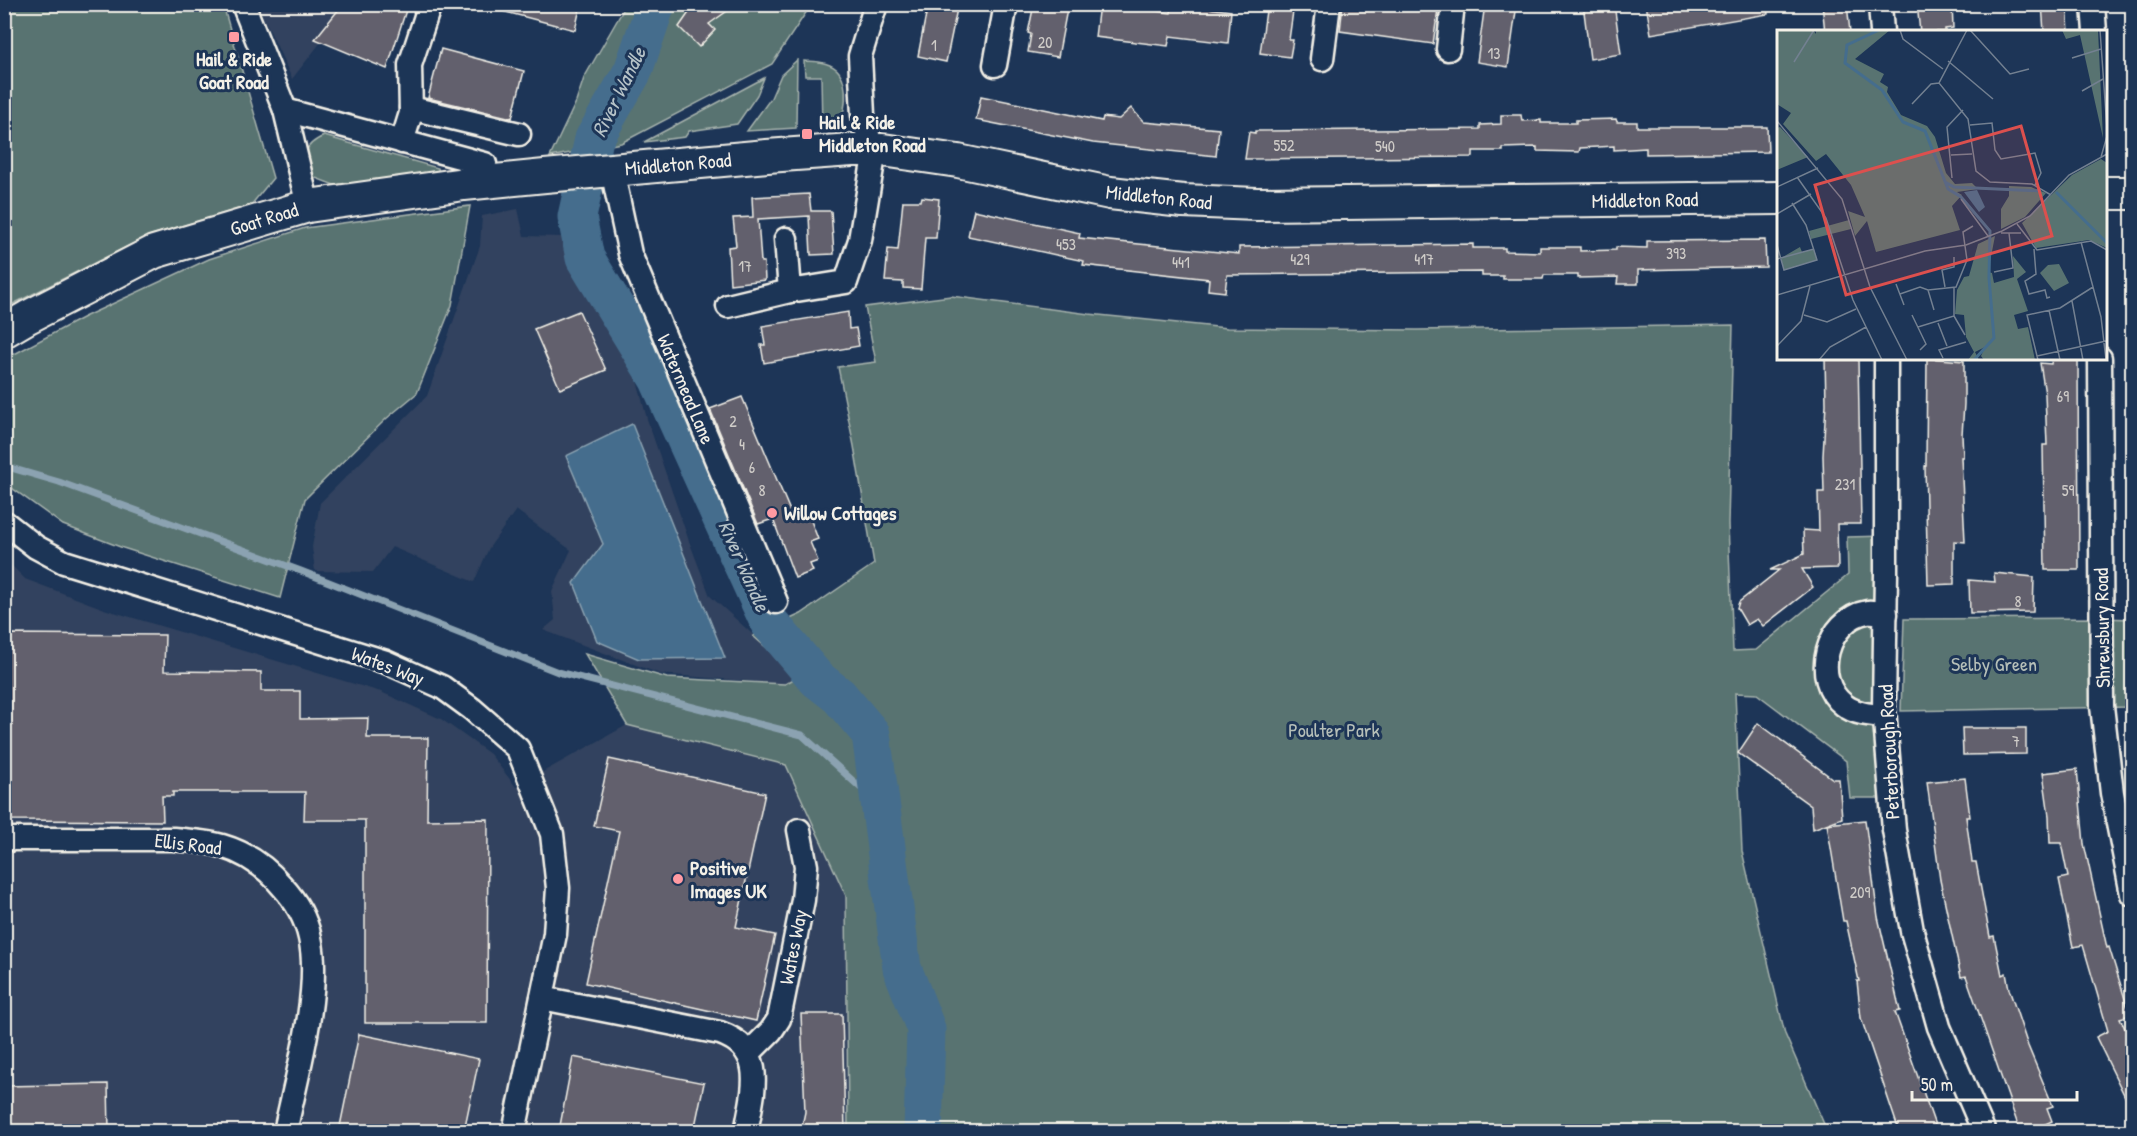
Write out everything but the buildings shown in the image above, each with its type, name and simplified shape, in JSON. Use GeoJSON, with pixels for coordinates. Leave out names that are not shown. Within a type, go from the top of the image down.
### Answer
{"type":"FeatureCollection","features":[{"type":"Feature","properties":{"kind":"street"},"geometry":{"type":"LineString","coordinates":[[243,4],[285,110],[308,206]]}},
{"type":"Feature","properties":{"kind":"street"},"geometry":{"type":"LineString","coordinates":[[402,142],[411,108],[410,65],[430,4]]}},
{"type":"Feature","properties":{"kind":"street"},"geometry":{"type":"LineString","coordinates":[[728,306],[790,291],[846,282],[860,240],[873,162],[862,115],[860,56],[876,4]]}},
{"type":"Feature","properties":{"kind":"street"},"geometry":{"type":"LineString","coordinates":[[995,65],[1006,4]]}},
{"type":"Feature","properties":{"kind":"street"},"geometry":{"type":"LineString","coordinates":[[1322,59],[1329,4]]}},
{"type":"Feature","properties":{"kind":"street"},"geometry":{"type":"LineString","coordinates":[[1448,49],[1453,4]]}},
{"type":"Feature","properties":{"kind":"street"},"geometry":{"type":"LineString","coordinates":[[1880,4],[1882,30]]}},
{"type":"Feature","properties":{"kind":"street"},"geometry":{"type":"LineString","coordinates":[[2093,4],[2095,30]]}},
{"type":"Feature","properties":{"kind":"street"},"geometry":{"type":"LineString","coordinates":[[411,108],[519,134]]}},
{"type":"Feature","properties":{"kind":"street"},"geometry":{"type":"LineString","coordinates":[[285,110],[485,164]]}},
{"type":"Feature","properties":{"kind":"street","name":"Middleton Road"},"geometry":{"type":"LineString","coordinates":[[545,176],[767,156],[872,151],[923,155],[1110,193],[1183,201],[1257,204],[1777,198]]}},
{"type":"Feature","properties":{"kind":"street","name":"Watermead Lane"},"geometry":{"type":"LineString","coordinates":[[612,170],[630,254],[776,602]]}},
{"type":"Feature","properties":{"kind":"street","name":"Goat Road"},"geometry":{"type":"LineString","coordinates":[[4,331],[28,316],[154,252],[308,206],[464,184],[545,176]]}},
{"type":"Feature","properties":{"kind":"street"},"geometry":{"type":"LineString","coordinates":[[2107,193],[2133,193]]}},
{"type":"Feature","properties":{"kind":"street"},"geometry":{"type":"LineString","coordinates":[[786,239],[790,291]]}},
{"type":"Feature","properties":{"kind":"street","name":"Peterborough Road"},"geometry":{"type":"LineString","coordinates":[[1886,360],[1884,716],[1894,830],[1912,932],[1939,1027],[1984,1131]]}},
{"type":"Feature","properties":{"kind":"street","name":"Shrewsbury Road"},"geometry":{"type":"LineString","coordinates":[[2100,360],[2102,706],[2112,793],[2133,894]]}},
{"type":"Feature","properties":{"kind":"street","name":"Wates Way"},"geometry":{"type":"LineString","coordinates":[[9,535],[84,570],[386,662],[442,687],[472,709],[518,749],[552,834],[558,888],[555,934],[514,1131]]}},
{"type":"Feature","properties":{"kind":"street"},"geometry":{"type":"LineString","coordinates":[[1884,716],[1864,714],[1844,706],[1832,692],[1824,671],[1826,652],[1835,636],[1850,619],[1867,612],[1886,614]]}},
{"type":"Feature","properties":{"kind":"street","name":"Wates Way"},"geometry":{"type":"LineString","coordinates":[[749,1053],[771,1031],[779,1018],[803,900],[806,866],[799,830]]}},
{"type":"Feature","properties":{"kind":"street","name":"Ellis Road"},"geometry":{"type":"LineString","coordinates":[[4,839],[200,841],[223,846],[243,855],[275,877],[289,893],[307,927],[311,939],[314,974],[308,1017],[285,1131]]}},
{"type":"Feature","properties":{"kind":"street"},"geometry":{"type":"LineString","coordinates":[[542,998],[720,1033],[735,1038],[749,1053],[754,1073],[746,1131]]}},
{"type":"Feature","properties":{"kind":"shaded area"},"geometry":{"type":"Polygon","coordinates":[[[258,5],[350,5],[292,79],[258,5]]]}},
{"type":"Feature","properties":{"kind":"shaded area"},"geometry":{"type":"Polygon","coordinates":[[[518,209],[524,236],[563,237],[636,377],[647,419],[710,596],[799,676],[785,684],[660,674],[543,630],[555,620],[552,591],[571,550],[516,510],[489,548],[474,582],[392,547],[373,572],[315,571],[312,547],[320,503],[427,396],[480,246],[482,216],[518,209]]]}},
{"type":"Feature","properties":{"kind":"shaded area"},"geometry":{"type":"Polygon","coordinates":[[[632,424],[725,658],[639,659],[597,641],[574,583],[603,544],[566,456],[632,424]]]}},
{"type":"Feature","properties":{"kind":"shaded area"},"geometry":{"type":"Polygon","coordinates":[[[4,558],[25,579],[107,610],[381,692],[441,719],[490,754],[516,787],[627,725],[786,765],[846,896],[848,1131],[5,1131],[4,558]]]}},
{"type":"Feature","properties":{"kind":"green space"},"geometry":{"type":"Polygon","coordinates":[[[5,4],[223,5],[273,178],[251,205],[148,236],[5,308],[5,4]]]}},
{"type":"Feature","properties":{"kind":"green space"},"geometry":{"type":"Polygon","coordinates":[[[626,5],[811,5],[772,64],[621,143],[550,157],[576,102],[584,78],[626,5]]]}},
{"type":"Feature","properties":{"kind":"green space"},"geometry":{"type":"Polygon","coordinates":[[[797,60],[796,128],[747,131],[771,98],[781,75],[797,60]]]}},
{"type":"Feature","properties":{"kind":"green space"},"geometry":{"type":"Polygon","coordinates":[[[804,61],[832,66],[842,77],[845,91],[844,107],[839,120],[832,126],[822,128],[821,76],[805,76],[804,61]]]}},
{"type":"Feature","properties":{"kind":"green space"},"geometry":{"type":"Polygon","coordinates":[[[764,78],[757,95],[737,124],[689,131],[685,137],[644,142],[764,78]]]}},
{"type":"Feature","properties":{"kind":"green space"},"geometry":{"type":"Polygon","coordinates":[[[324,136],[438,168],[439,173],[334,185],[313,177],[307,163],[308,148],[324,136]]]}},
{"type":"Feature","properties":{"kind":"green space"},"geometry":{"type":"Polygon","coordinates":[[[470,206],[452,305],[417,393],[386,419],[305,499],[280,598],[123,548],[63,525],[5,483],[5,359],[84,317],[209,259],[305,228],[470,206]]]}},
{"type":"Feature","properties":{"kind":"green space","name":"Poulter Park"},"geometry":{"type":"Polygon","coordinates":[[[951,296],[1089,314],[1227,328],[1417,330],[1733,325],[1728,524],[1733,651],[1756,650],[1848,575],[1847,537],[1886,536],[1891,798],[1850,798],[1846,761],[1757,694],[1735,693],[1742,851],[1785,1034],[1827,1131],[848,1131],[846,896],[786,765],[627,725],[585,654],[667,678],[785,684],[799,676],[753,636],[801,614],[874,564],[838,367],[876,362],[865,307],[951,296]]]}},
{"type":"Feature","properties":{"kind":"green space","name":"Selby Green"},"geometry":{"type":"Polygon","coordinates":[[[1904,619],[2132,619],[2132,707],[1901,711],[1904,619]]]}},
{"type":"Feature","properties":{"kind":"waterway","name":"River Wandle"},"geometry":{"type":"LineString","coordinates":[[656,4],[633,71],[594,139],[577,217],[585,258],[658,378],[769,622],[817,679],[839,696],[871,734],[902,968],[926,1029],[923,1132]]}},
{"type":"Feature","properties":{"kind":"waterway"},"geometry":{"type":"LineString","coordinates":[[4,466],[59,482],[301,571],[558,672],[802,735],[882,807]]}},
{"type":"Feature","properties":{"kind":"place","name":"Hail & Ride Goat Road"},"geometry":{"type":"Point","coordinates":[234,37]}},
{"type":"Feature","properties":{"kind":"place","name":"Hail & Ride Middleton Road"},"geometry":{"type":"Point","coordinates":[807,134]}},
{"type":"Feature","properties":{"kind":"place","name":"Willow Cottages"},"geometry":{"type":"Point","coordinates":[772,513]}},
{"type":"Feature","properties":{"kind":"place","name":"Positive Images UK"},"geometry":{"type":"Point","coordinates":[678,879]}}]}
